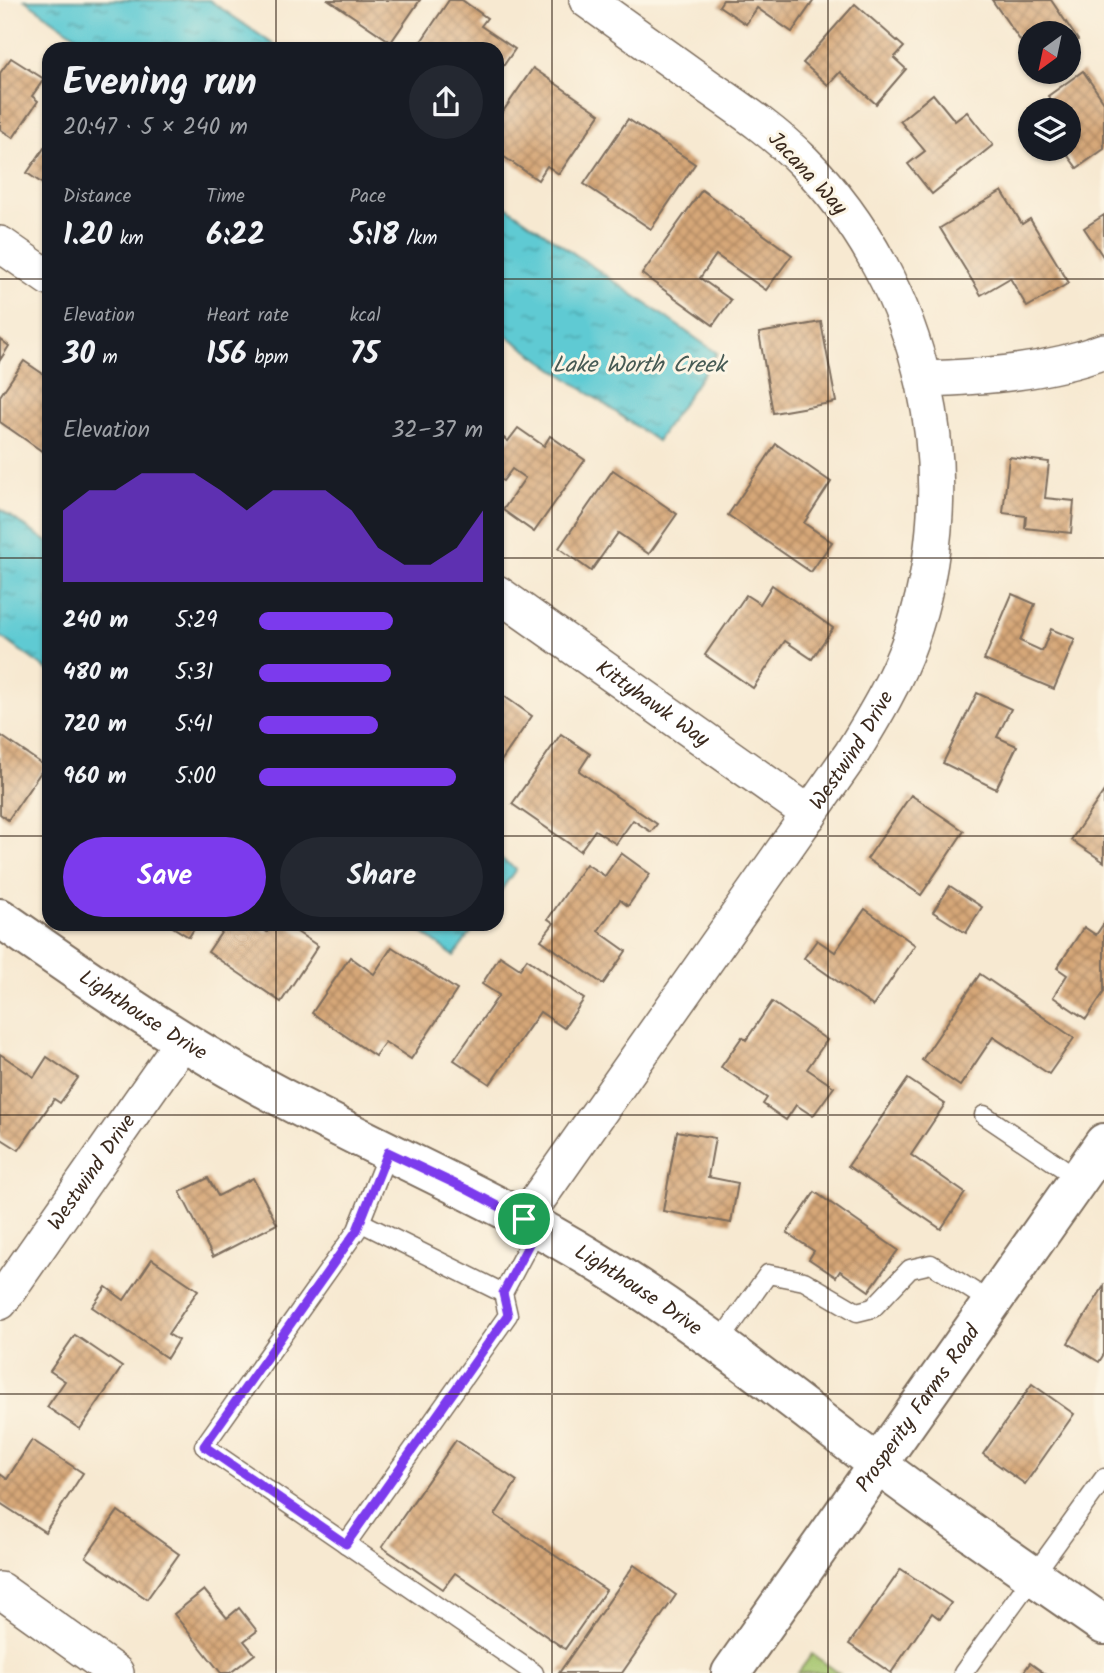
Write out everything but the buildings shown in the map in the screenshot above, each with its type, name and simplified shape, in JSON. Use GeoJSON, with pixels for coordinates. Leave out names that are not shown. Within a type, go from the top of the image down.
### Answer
{"type":"FeatureCollection","features":[{"type":"Feature","properties":{"kind":"street","name":"Jacana Way"},"geometry":{"type":"LineString","coordinates":[[587,0],[766,127],[802,160],[831,192],[868,243],[897,299],[924,379]]}},
{"type":"Feature","properties":{"kind":"street"},"geometry":{"type":"LineString","coordinates":[[0,244],[42,273]]}},
{"type":"Feature","properties":{"kind":"street"},"geometry":{"type":"LineString","coordinates":[[924,379],[1027,370],[1104,351]]}},
{"type":"Feature","properties":{"kind":"street","name":"Westwind Drive"},"geometry":{"type":"LineString","coordinates":[[531,1223],[852,753],[885,699],[910,641],[927,580],[937,495],[934,432],[924,379]]}},
{"type":"Feature","properties":{"kind":"street","name":"Kittyhawk Way"},"geometry":{"type":"LineString","coordinates":[[504,598],[810,814]]}},
{"type":"Feature","properties":{"kind":"street","name":"Lighthouse Drive"},"geometry":{"type":"LineString","coordinates":[[0,918],[182,1042],[299,1107],[531,1223],[596,1261],[686,1320],[878,1465],[1104,1625]]}},
{"type":"Feature","properties":{"kind":"street","name":"Westwind Drive"},"geometry":{"type":"LineString","coordinates":[[0,1302],[182,1042]]}},
{"type":"Feature","properties":{"kind":"street","name":"Prosperity Farms Road"},"geometry":{"type":"LineString","coordinates":[[731,1673],[992,1303],[1093,1168]]}},
{"type":"Feature","properties":{"kind":"street"},"geometry":{"type":"LineString","coordinates":[[0,1591],[116,1673]]}},
{"type":"Feature","properties":{"kind":"lane"},"geometry":{"type":"LineString","coordinates":[[984,1115],[1093,1168]]}},
{"type":"Feature","properties":{"kind":"lane"},"geometry":{"type":"LineString","coordinates":[[388,1152],[357,1230],[204,1446],[534,1673]]}},
{"type":"Feature","properties":{"kind":"lane"},"geometry":{"type":"LineString","coordinates":[[360,1222],[503,1293]]}},
{"type":"Feature","properties":{"kind":"lane"},"geometry":{"type":"LineString","coordinates":[[346,1544],[508,1315],[503,1293],[531,1223]]}},
{"type":"Feature","properties":{"kind":"lane"},"geometry":{"type":"LineString","coordinates":[[718,1344],[768,1274],[804,1281],[857,1312],[873,1308],[910,1269],[931,1264],[992,1303]]}},
{"type":"Feature","properties":{"kind":"lane"},"geometry":{"type":"LineString","coordinates":[[963,1673],[1104,1478]]}},
{"type":"Feature","properties":{"kind":"green space"},"geometry":{"type":"Polygon","coordinates":[[[812,1654],[839,1673],[798,1673],[812,1654]]]}},
{"type":"Feature","properties":{"kind":"water"},"geometry":{"type":"Polygon","coordinates":[[[25,0],[209,0],[270,42],[85,42],[25,0]]]}},
{"type":"Feature","properties":{"kind":"water","name":"Lake Worth Creek"},"geometry":{"type":"Polygon","coordinates":[[[504,205],[717,353],[657,441],[504,334],[504,205]]]}},
{"type":"Feature","properties":{"kind":"water"},"geometry":{"type":"Polygon","coordinates":[[[0,509],[42,538],[42,666],[0,636],[0,509]]]}},
{"type":"Feature","properties":{"kind":"water"},"geometry":{"type":"Polygon","coordinates":[[[504,861],[516,869],[504,886],[504,861]]]}},
{"type":"Feature","properties":{"kind":"water"},"geometry":{"type":"Polygon","coordinates":[[[420,931],[472,931],[454,956],[420,931]]]}},
{"type":"Feature","properties":{"kind":"route"},"geometry":{"type":"LineString","coordinates":[[388,1152],[524,1219],[538,1227],[503,1293],[508,1315],[346,1544],[204,1446],[357,1230],[388,1152]]}}]}
